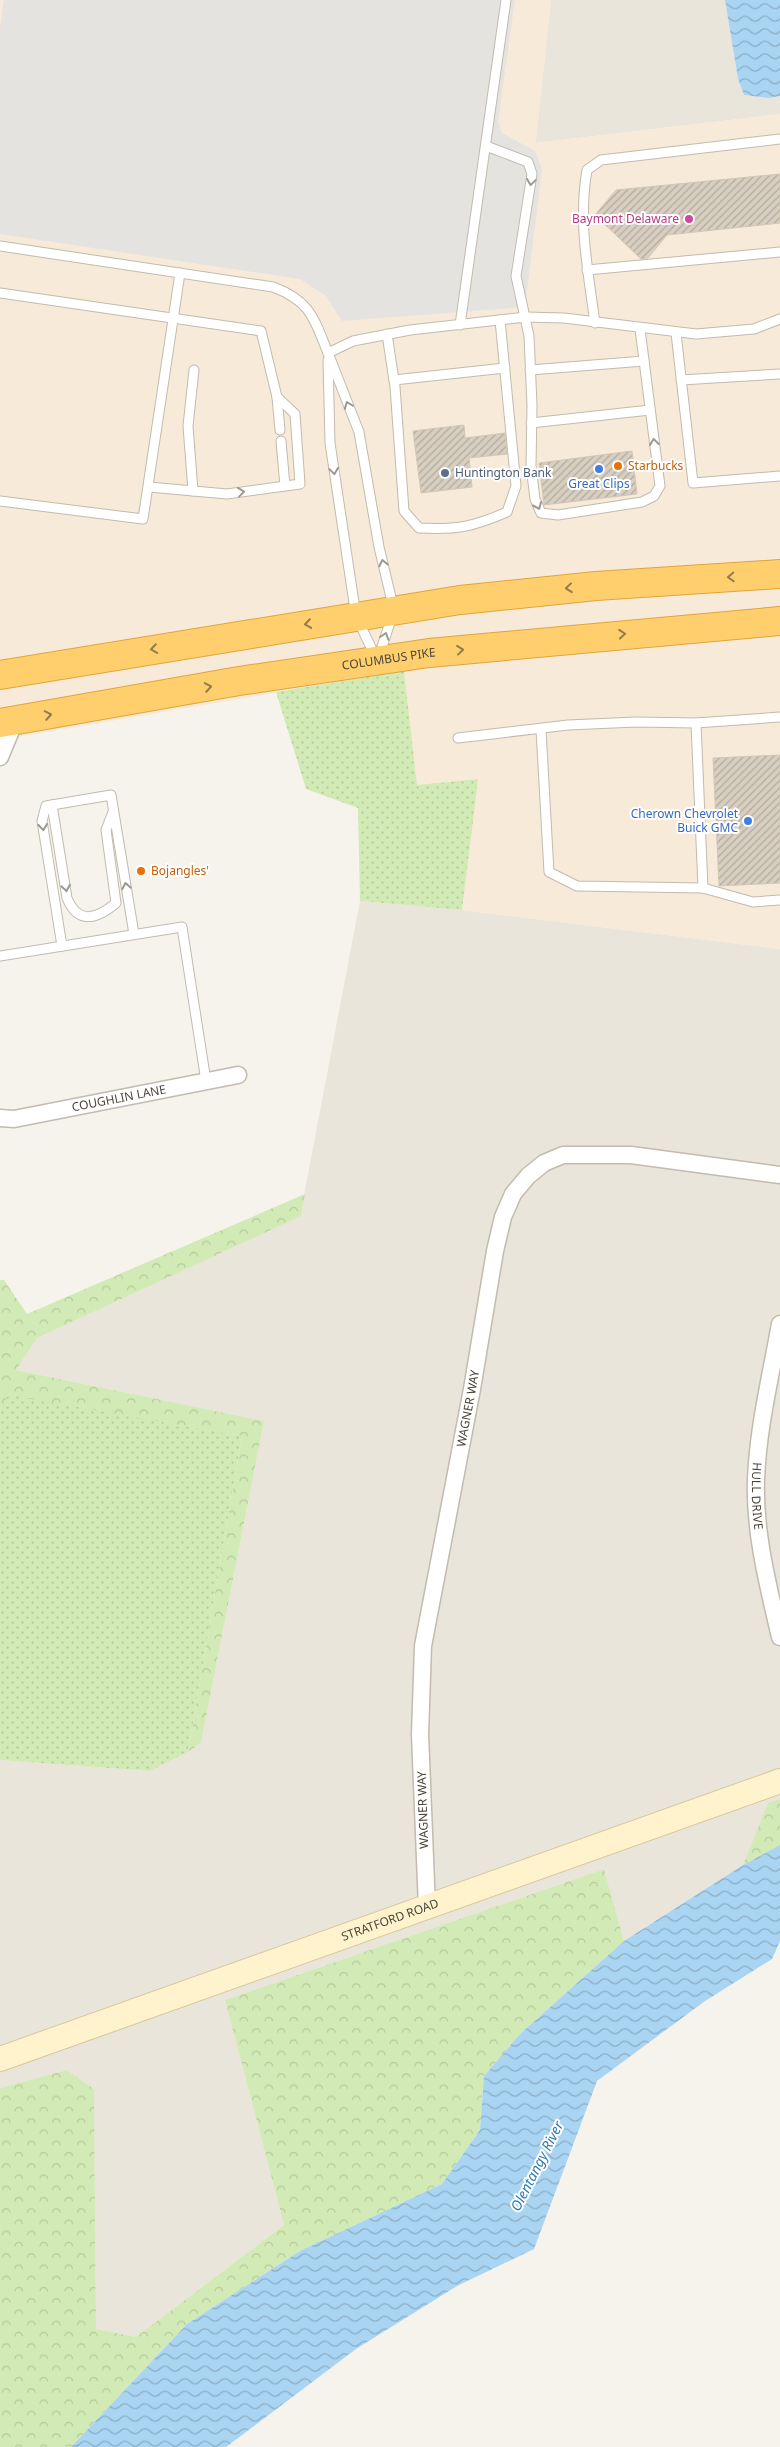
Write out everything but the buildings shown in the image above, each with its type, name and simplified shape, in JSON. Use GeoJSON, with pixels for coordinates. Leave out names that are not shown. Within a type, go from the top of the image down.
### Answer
{"type":"FeatureCollection","features":[{"type":"Feature","properties":{"kind":"highway"},"geometry":{"type":"LineString","coordinates":[[0,675],[460,600],[596,586],[780,574]]}},
{"type":"Feature","properties":{"kind":"highway","name":"COLUMBUS PIKE"},"geometry":{"type":"LineString","coordinates":[[7,722],[238,681],[377,661],[545,641],[780,621]]}},
{"type":"Feature","properties":{"kind":"street"},"geometry":{"type":"LineString","coordinates":[[0,757],[7,722]]}},
{"type":"Feature","properties":{"kind":"street","name":"COUGHLIN LANE"},"geometry":{"type":"LineString","coordinates":[[0,1118],[14,1118],[238,1075]]}},
{"type":"Feature","properties":{"kind":"street","name":"WAGNER WAY"},"geometry":{"type":"LineString","coordinates":[[427,1908],[420,1734],[423,1646],[472,1389],[495,1251],[503,1217],[513,1194],[528,1176],[544,1163],[563,1155],[631,1156],[780,1175]]}},
{"type":"Feature","properties":{"kind":"street","name":"HULL DRIVE"},"geometry":{"type":"LineString","coordinates":[[780,1324],[760,1441],[756,1479],[760,1544],[780,1637]]}},
{"type":"Feature","properties":{"kind":"street","name":"STRATFORD ROAD"},"geometry":{"type":"LineString","coordinates":[[0,2059],[780,1781]]}},
{"type":"Feature","properties":{"kind":"lane"},"geometry":{"type":"LineString","coordinates":[[460,325],[506,0]]}},
{"type":"Feature","properties":{"kind":"lane"},"geometry":{"type":"LineString","coordinates":[[596,323],[583,240],[583,197],[587,170],[600,160],[780,139]]}},
{"type":"Feature","properties":{"kind":"lane"},"geometry":{"type":"LineString","coordinates":[[486,146],[528,162],[532,174],[516,276],[525,317],[530,370],[531,466],[535,499],[542,513],[558,515],[642,502],[654,496],[660,486],[640,329]]}},
{"type":"Feature","properties":{"kind":"lane"},"geometry":{"type":"LineString","coordinates":[[0,246],[273,287],[294,295],[312,314],[359,432],[379,547],[394,610],[377,661]]}},
{"type":"Feature","properties":{"kind":"lane"},"geometry":{"type":"LineString","coordinates":[[588,270],[780,252]]}},
{"type":"Feature","properties":{"kind":"lane"},"geometry":{"type":"LineString","coordinates":[[0,501],[143,519],[180,273]]}},
{"type":"Feature","properties":{"kind":"lane"},"geometry":{"type":"LineString","coordinates":[[0,293],[261,332],[278,397],[280,430]]}},
{"type":"Feature","properties":{"kind":"lane"},"geometry":{"type":"LineString","coordinates":[[328,353],[353,341],[387,334],[525,317],[696,334],[754,329],[780,319]]}},
{"type":"Feature","properties":{"kind":"lane"},"geometry":{"type":"LineString","coordinates":[[387,334],[394,380],[404,511],[419,528],[453,529],[482,523],[507,512],[516,486],[500,320]]}},
{"type":"Feature","properties":{"kind":"lane"},"geometry":{"type":"LineString","coordinates":[[676,333],[693,483],[780,476]]}},
{"type":"Feature","properties":{"kind":"lane"},"geometry":{"type":"LineString","coordinates":[[328,353],[330,442],[356,616],[377,661]]}},
{"type":"Feature","properties":{"kind":"lane"},"geometry":{"type":"LineString","coordinates":[[530,370],[644,361]]}},
{"type":"Feature","properties":{"kind":"lane"},"geometry":{"type":"LineString","coordinates":[[394,380],[506,368]]}},
{"type":"Feature","properties":{"kind":"lane"},"geometry":{"type":"LineString","coordinates":[[192,490],[188,426],[194,370]]}},
{"type":"Feature","properties":{"kind":"lane"},"geometry":{"type":"LineString","coordinates":[[681,380],[780,374]]}},
{"type":"Feature","properties":{"kind":"lane"},"geometry":{"type":"LineString","coordinates":[[149,487],[227,494],[300,484],[295,414],[278,397]]}},
{"type":"Feature","properties":{"kind":"lane"},"geometry":{"type":"LineString","coordinates":[[531,423],[650,410]]}},
{"type":"Feature","properties":{"kind":"lane"},"geometry":{"type":"LineString","coordinates":[[281,441],[285,486]]}},
{"type":"Feature","properties":{"kind":"lane"},"geometry":{"type":"LineString","coordinates":[[458,738],[541,730],[568,725],[636,722],[696,723],[780,717]]}},
{"type":"Feature","properties":{"kind":"lane"},"geometry":{"type":"LineString","coordinates":[[696,723],[703,888]]}},
{"type":"Feature","properties":{"kind":"lane"},"geometry":{"type":"LineString","coordinates":[[541,730],[549,872],[577,886],[703,888],[753,902],[780,900]]}},
{"type":"Feature","properties":{"kind":"lane"},"geometry":{"type":"LineString","coordinates":[[62,946],[42,821],[46,806],[111,795],[134,934]]}},
{"type":"Feature","properties":{"kind":"lane"},"geometry":{"type":"LineString","coordinates":[[52,805],[67,898],[72,910],[85,917],[103,914],[116,903],[106,830],[113,812]]}},
{"type":"Feature","properties":{"kind":"lane"},"geometry":{"type":"LineString","coordinates":[[0,956],[182,927],[206,1081]]}},
{"type":"Feature","properties":{"kind":"shaded area"},"geometry":{"type":"Polygon","coordinates":[[[0,0],[551,0],[536,143],[780,114],[780,949],[462,910],[477,779],[417,785],[404,671],[0,740],[0,0]]]}},
{"type":"Feature","properties":{"kind":"shaded area"},"geometry":{"type":"Polygon","coordinates":[[[4,0],[515,0],[498,121],[502,133],[535,151],[542,169],[525,307],[342,321],[326,296],[300,279],[0,234],[0,28],[4,0]]]}},
{"type":"Feature","properties":{"kind":"shaded area"},"geometry":{"type":"Polygon","coordinates":[[[551,0],[725,0],[738,79],[744,95],[769,98],[780,96],[780,114],[535,143],[551,0]]]}},
{"type":"Feature","properties":{"kind":"shaded area"},"geometry":{"type":"Polygon","coordinates":[[[360,901],[462,910],[780,949],[780,1799],[768,1804],[743,1865],[624,1941],[604,1869],[225,2000],[284,2225],[136,2337],[96,2329],[94,2089],[67,2070],[0,2088],[0,1760],[150,1771],[188,1752],[201,1743],[264,1421],[16,1370],[37,1338],[300,1216],[360,901]]]}},
{"type":"Feature","properties":{"kind":"green space"},"geometry":{"type":"Polygon","coordinates":[[[404,671],[417,785],[478,779],[462,910],[360,901],[358,808],[306,789],[276,692],[404,671]]]}},
{"type":"Feature","properties":{"kind":"green space"},"geometry":{"type":"Polygon","coordinates":[[[305,1194],[301,1216],[37,1338],[16,1370],[264,1421],[201,1743],[188,1752],[242,1436],[9,1395],[0,1406],[0,1280],[4,1280],[27,1314],[305,1194]]]}},
{"type":"Feature","properties":{"kind":"green space"},"geometry":{"type":"Polygon","coordinates":[[[8,1394],[242,1436],[188,1752],[150,1771],[0,1760],[0,1406],[8,1394]]]}},
{"type":"Feature","properties":{"kind":"green space"},"geometry":{"type":"Polygon","coordinates":[[[780,1799],[780,1845],[743,1865],[768,1803],[780,1799]]]}},
{"type":"Feature","properties":{"kind":"green space"},"geometry":{"type":"Polygon","coordinates":[[[604,1869],[624,1941],[520,2034],[484,2076],[480,2130],[442,2184],[300,2251],[187,2324],[71,2447],[0,2447],[0,2088],[67,2070],[94,2089],[96,2329],[136,2337],[284,2225],[225,2000],[604,1869]]]}},
{"type":"Feature","properties":{"kind":"water"},"geometry":{"type":"Polygon","coordinates":[[[725,0],[780,0],[780,96],[769,98],[744,95],[738,79],[725,0]]]}},
{"type":"Feature","properties":{"kind":"water","name":"Olentangy River"},"geometry":{"type":"Polygon","coordinates":[[[780,1845],[780,1941],[772,1959],[705,2001],[597,2081],[534,2249],[457,2286],[356,2349],[226,2447],[71,2447],[187,2324],[300,2251],[442,2184],[480,2130],[484,2076],[520,2034],[624,1941],[743,1865],[780,1845]]]}},
{"type":"Feature","properties":{"kind":"place","name":"Baymont Delaware"},"geometry":{"type":"Point","coordinates":[689,219]}},
{"type":"Feature","properties":{"kind":"place","name":"Starbucks"},"geometry":{"type":"Point","coordinates":[618,466]}},
{"type":"Feature","properties":{"kind":"place","name":"Great Clips"},"geometry":{"type":"Point","coordinates":[599,469]}},
{"type":"Feature","properties":{"kind":"place","name":"Huntington Bank"},"geometry":{"type":"Point","coordinates":[445,473]}},
{"type":"Feature","properties":{"kind":"place","name":"Cherown Chevrolet Buick GMC"},"geometry":{"type":"Point","coordinates":[748,821]}},
{"type":"Feature","properties":{"kind":"place","name":"Bojangles'"},"geometry":{"type":"Point","coordinates":[141,871]}}]}
